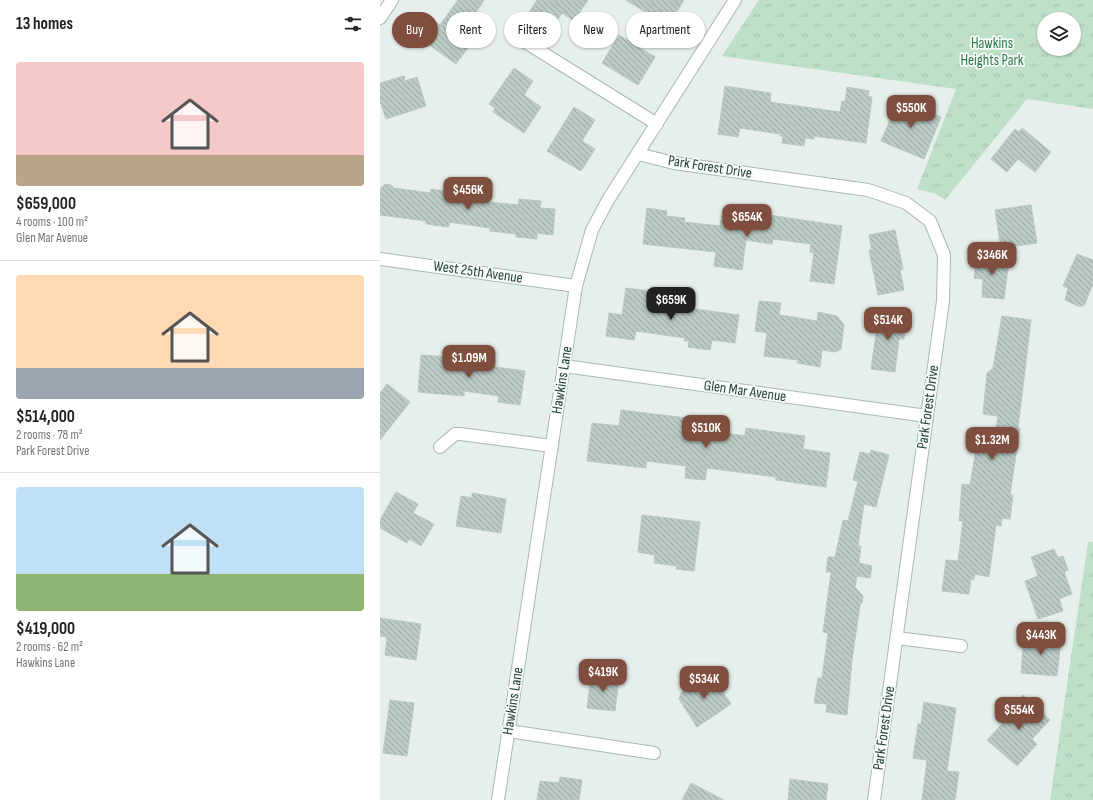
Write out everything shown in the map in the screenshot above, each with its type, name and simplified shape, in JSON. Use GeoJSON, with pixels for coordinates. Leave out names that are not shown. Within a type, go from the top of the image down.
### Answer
{"type":"FeatureCollection","features":[{"type":"Feature","properties":{"kind":"street"},"geometry":{"type":"LineString","coordinates":[[380,18],[392,0]]}},
{"type":"Feature","properties":{"kind":"street","name":"Hawkins Lane"},"geometry":{"type":"LineString","coordinates":[[498,800],[576,286],[592,230],[608,200],[735,0]]}},
{"type":"Feature","properties":{"kind":"street"},"geometry":{"type":"LineString","coordinates":[[535,48],[657,124]]}},
{"type":"Feature","properties":{"kind":"street","name":"Park Forest Drive"},"geometry":{"type":"LineString","coordinates":[[638,154],[674,163],[868,190],[906,203],[930,221],[944,255],[943,301],[874,800]]}},
{"type":"Feature","properties":{"kind":"street","name":"West 25th Avenue"},"geometry":{"type":"LineString","coordinates":[[380,258],[576,286]]}},
{"type":"Feature","properties":{"kind":"street","name":"Glen Mar Avenue"},"geometry":{"type":"LineString","coordinates":[[564,366],[927,416]]}},
{"type":"Feature","properties":{"kind":"street"},"geometry":{"type":"LineString","coordinates":[[440,447],[455,434],[552,446]]}},
{"type":"Feature","properties":{"kind":"street"},"geometry":{"type":"LineString","coordinates":[[896,638],[961,646]]}},
{"type":"Feature","properties":{"kind":"street"},"geometry":{"type":"LineString","coordinates":[[509,730],[654,752]]}},
{"type":"Feature","properties":{"kind":"green space","name":"Hawkins Heights Park"},"geometry":{"type":"Polygon","coordinates":[[[759,0],[1093,0],[1093,109],[1027,99],[945,200],[936,194],[917,189],[956,89],[722,56],[759,0]]]}},
{"type":"Feature","properties":{"kind":"green space"},"geometry":{"type":"Polygon","coordinates":[[[1088,542],[1093,542],[1093,800],[1050,800],[1088,542]]]}},
{"type":"Feature","properties":{"kind":"building"},"geometry":{"type":"Polygon","coordinates":[[[458,0],[484,0],[476,12],[449,12],[458,0]]]}},
{"type":"Feature","properties":{"kind":"building"},"geometry":{"type":"Polygon","coordinates":[[[537,0],[588,0],[580,12],[569,12],[569,18],[562,13],[561,15],[561,12],[529,12],[537,0]]]}},
{"type":"Feature","properties":{"kind":"building"},"geometry":{"type":"Polygon","coordinates":[[[626,0],[684,0],[677,12],[645,12],[626,0]]]}},
{"type":"Feature","properties":{"kind":"building"},"geometry":{"type":"Polygon","coordinates":[[[446,17],[446,48],[468,48],[456,64],[433,48],[438,48],[438,23],[440,25],[446,17]]]}},
{"type":"Feature","properties":{"kind":"building"},"geometry":{"type":"Polygon","coordinates":[[[619,35],[626,39],[626,48],[640,48],[655,57],[638,85],[602,63],[611,48],[618,48],[619,35]]]}},
{"type":"Feature","properties":{"kind":"building"},"geometry":{"type":"Polygon","coordinates":[[[514,68],[533,81],[524,95],[541,107],[524,133],[493,112],[495,108],[489,104],[514,68]]]}},
{"type":"Feature","properties":{"kind":"building"},"geometry":{"type":"Polygon","coordinates":[[[404,76],[405,81],[417,77],[426,106],[386,119],[380,101],[380,83],[404,76]]]}},
{"type":"Feature","properties":{"kind":"building"},"geometry":{"type":"Polygon","coordinates":[[[725,86],[771,93],[770,102],[840,112],[842,101],[845,102],[847,87],[869,91],[868,96],[872,97],[866,143],[814,136],[814,139],[805,138],[804,146],[782,143],[783,136],[780,136],[780,134],[740,128],[738,137],[718,134],[725,86]]]}},
{"type":"Feature","properties":{"kind":"building"},"geometry":{"type":"Polygon","coordinates":[[[899,99],[941,117],[924,159],[881,141],[899,99]]]}},
{"type":"Feature","properties":{"kind":"building"},"geometry":{"type":"Polygon","coordinates":[[[574,107],[595,120],[582,141],[595,149],[581,171],[547,151],[574,107]]]}},
{"type":"Feature","properties":{"kind":"building"},"geometry":{"type":"Polygon","coordinates":[[[1022,128],[1051,152],[1035,172],[1018,159],[1007,172],[991,159],[1015,129],[1019,132],[1022,128]]]}},
{"type":"Feature","properties":{"kind":"building"},"geometry":{"type":"Polygon","coordinates":[[[385,184],[391,185],[394,188],[430,193],[431,189],[480,196],[480,201],[518,205],[519,199],[541,201],[540,208],[555,209],[553,235],[537,233],[537,239],[516,237],[516,234],[490,231],[490,228],[449,222],[449,227],[426,224],[426,221],[380,215],[380,189],[385,184]]]}},
{"type":"Feature","properties":{"kind":"building"},"geometry":{"type":"Polygon","coordinates":[[[1031,205],[1037,243],[1001,248],[995,210],[1031,205]]]}},
{"type":"Feature","properties":{"kind":"building"},"geometry":{"type":"Polygon","coordinates":[[[647,208],[667,211],[666,216],[685,218],[684,222],[720,226],[723,208],[842,226],[834,284],[810,281],[814,252],[810,252],[811,244],[773,239],[772,244],[746,240],[742,270],[714,266],[716,252],[643,244],[647,208]]]}},
{"type":"Feature","properties":{"kind":"building"},"geometry":{"type":"Polygon","coordinates":[[[895,230],[903,269],[900,270],[904,290],[878,295],[869,250],[872,250],[869,235],[895,230]]]}},
{"type":"Feature","properties":{"kind":"building"},"geometry":{"type":"Polygon","coordinates":[[[1077,254],[1093,260],[1093,284],[1084,306],[1078,306],[1065,300],[1068,288],[1063,286],[1077,254]]]}},
{"type":"Feature","properties":{"kind":"building"},"geometry":{"type":"Polygon","coordinates":[[[977,256],[1009,260],[1004,299],[982,297],[983,279],[974,278],[977,256]]]}},
{"type":"Feature","properties":{"kind":"building"},"geometry":{"type":"Polygon","coordinates":[[[626,288],[657,292],[656,300],[674,302],[674,306],[739,315],[735,343],[712,340],[710,350],[688,347],[689,341],[684,341],[685,338],[636,331],[634,340],[606,336],[609,313],[622,315],[626,288]]]}},
{"type":"Feature","properties":{"kind":"building"},"geometry":{"type":"Polygon","coordinates":[[[759,301],[781,303],[779,315],[817,321],[818,312],[837,316],[844,325],[841,349],[835,352],[822,350],[820,367],[797,363],[798,360],[764,356],[767,333],[755,331],[759,301]]]}},
{"type":"Feature","properties":{"kind":"building"},"geometry":{"type":"Polygon","coordinates":[[[879,312],[907,315],[904,339],[899,339],[895,372],[871,369],[879,312]]]}},
{"type":"Feature","properties":{"kind":"building"},"geometry":{"type":"Polygon","coordinates":[[[1002,316],[1031,320],[1018,428],[1020,428],[1010,495],[1013,495],[1010,519],[1002,518],[1001,526],[996,525],[989,577],[975,574],[974,580],[971,579],[969,594],[942,591],[946,560],[958,561],[963,521],[959,521],[962,484],[970,485],[977,444],[993,446],[998,416],[983,414],[987,373],[993,368],[1002,316]]]}},
{"type":"Feature","properties":{"kind":"building"},"geometry":{"type":"Polygon","coordinates":[[[421,355],[466,358],[466,363],[525,371],[520,405],[498,402],[499,396],[464,391],[464,396],[418,392],[421,355]]]}},
{"type":"Feature","properties":{"kind":"building"},"geometry":{"type":"Polygon","coordinates":[[[387,384],[410,402],[380,440],[380,393],[387,384]]]}},
{"type":"Feature","properties":{"kind":"building"},"geometry":{"type":"Polygon","coordinates":[[[621,410],[695,419],[694,433],[724,436],[724,433],[745,436],[746,428],[805,436],[803,449],[830,453],[826,487],[776,480],[776,477],[707,468],[705,480],[685,478],[686,466],[646,461],[646,468],[587,461],[592,423],[619,426],[621,410]]]}},
{"type":"Feature","properties":{"kind":"building"},"geometry":{"type":"Polygon","coordinates":[[[871,450],[889,455],[876,507],[864,504],[858,546],[861,546],[859,563],[872,566],[870,578],[857,576],[855,587],[863,596],[862,603],[860,605],[852,660],[847,715],[826,712],[827,704],[814,703],[818,678],[822,678],[828,633],[823,632],[831,572],[826,572],[828,557],[835,557],[843,520],[848,521],[858,481],[853,480],[860,452],[870,454],[871,450]]]}},
{"type":"Feature","properties":{"kind":"building"},"geometry":{"type":"Polygon","coordinates":[[[396,492],[418,504],[413,513],[434,524],[421,546],[409,539],[407,543],[380,528],[380,520],[396,492]]]}},
{"type":"Feature","properties":{"kind":"building"},"geometry":{"type":"Polygon","coordinates":[[[472,493],[506,499],[501,533],[456,526],[461,496],[472,498],[472,493]]]}},
{"type":"Feature","properties":{"kind":"building"},"geometry":{"type":"Polygon","coordinates":[[[642,515],[700,522],[694,571],[676,569],[677,566],[654,563],[655,555],[638,552],[642,515]]]}},
{"type":"Feature","properties":{"kind":"building"},"geometry":{"type":"Polygon","coordinates":[[[1054,549],[1058,558],[1063,556],[1068,570],[1064,572],[1072,594],[1059,599],[1063,611],[1038,619],[1025,581],[1038,576],[1031,557],[1054,549]]]}},
{"type":"Feature","properties":{"kind":"building"},"geometry":{"type":"Polygon","coordinates":[[[380,618],[421,624],[416,660],[385,655],[387,637],[380,636],[380,618]]]}},
{"type":"Feature","properties":{"kind":"building"},"geometry":{"type":"Polygon","coordinates":[[[1024,637],[1061,640],[1057,676],[1021,673],[1024,637]]]}},
{"type":"Feature","properties":{"kind":"building"},"geometry":{"type":"Polygon","coordinates":[[[710,673],[731,704],[697,727],[679,699],[681,693],[710,673]]]}},
{"type":"Feature","properties":{"kind":"building"},"geometry":{"type":"Polygon","coordinates":[[[591,674],[619,678],[615,711],[587,708],[591,674]]]}},
{"type":"Feature","properties":{"kind":"building"},"geometry":{"type":"Polygon","coordinates":[[[1023,695],[1050,720],[1032,739],[1037,744],[1017,766],[987,740],[1005,721],[1002,718],[1023,695]]]}},
{"type":"Feature","properties":{"kind":"building"},"geometry":{"type":"Polygon","coordinates":[[[390,700],[414,703],[407,756],[383,753],[390,700]]]}},
{"type":"Feature","properties":{"kind":"building"},"geometry":{"type":"Polygon","coordinates":[[[924,702],[956,708],[947,771],[959,772],[955,800],[922,800],[927,760],[913,758],[918,724],[921,724],[924,702]]]}},
{"type":"Feature","properties":{"kind":"building"},"geometry":{"type":"Polygon","coordinates":[[[560,777],[582,780],[579,800],[537,800],[540,781],[559,783],[560,777]]]}},
{"type":"Feature","properties":{"kind":"building"},"geometry":{"type":"Polygon","coordinates":[[[790,779],[828,784],[826,800],[788,800],[790,779]]]}},
{"type":"Feature","properties":{"kind":"building"},"geometry":{"type":"Polygon","coordinates":[[[691,783],[724,800],[682,800],[691,783]]]}}]}
